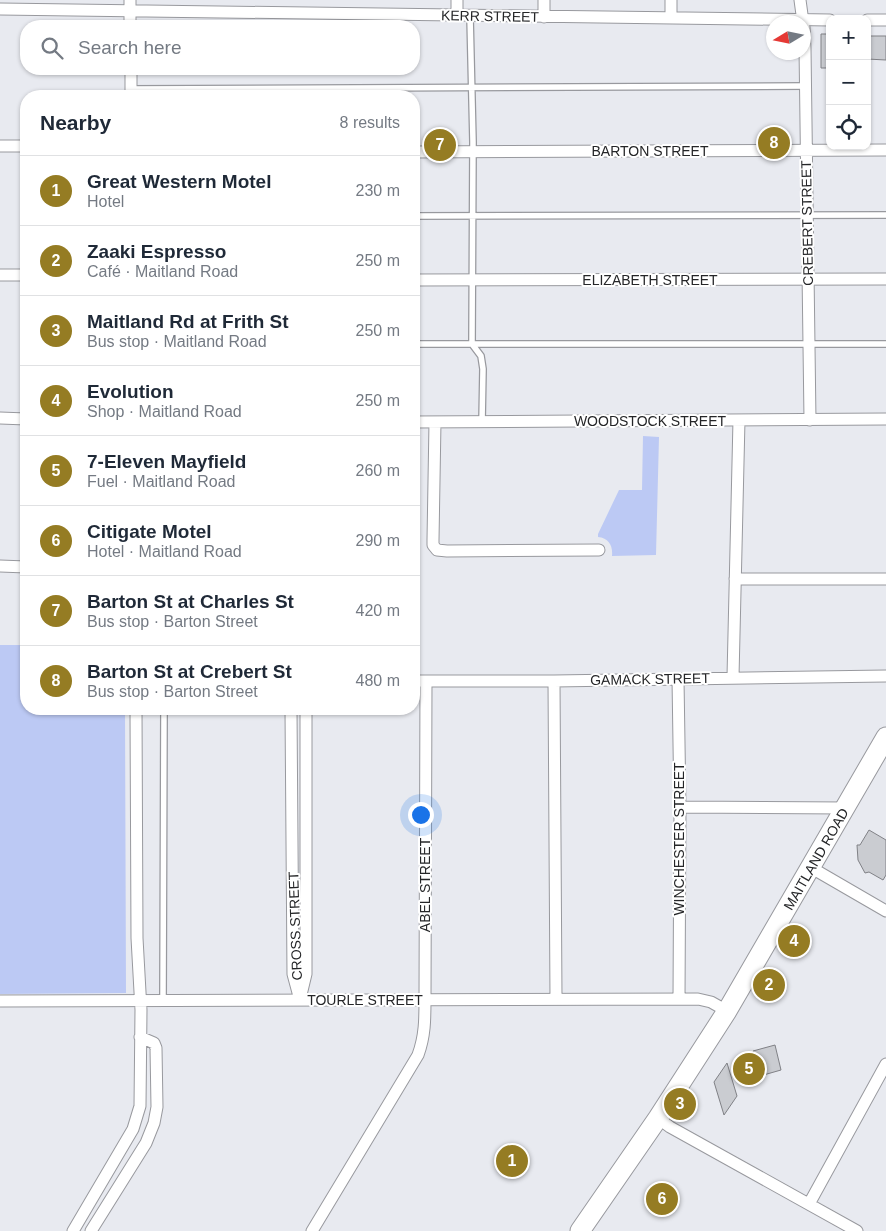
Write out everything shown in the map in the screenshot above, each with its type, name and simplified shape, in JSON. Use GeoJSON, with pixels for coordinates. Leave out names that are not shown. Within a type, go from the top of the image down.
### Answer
{"type":"FeatureCollection","features":[{"type":"Feature","properties":{"kind":"main road","name":"MAITLAND ROAD"},"geometry":{"type":"LineString","coordinates":[[580,1231],[658,1118],[727,1011],[886,737]]}},
{"type":"Feature","properties":{"kind":"street"},"geometry":{"type":"LineString","coordinates":[[457,0],[457,15]]}},
{"type":"Feature","properties":{"kind":"street"},"geometry":{"type":"LineString","coordinates":[[544,0],[544,17]]}},
{"type":"Feature","properties":{"kind":"street"},"geometry":{"type":"LineString","coordinates":[[671,0],[671,18]]}},
{"type":"Feature","properties":{"kind":"street","name":"CREBERT STREET"},"geometry":{"type":"LineString","coordinates":[[800,0],[802,15]]}},
{"type":"Feature","properties":{"kind":"street"},"geometry":{"type":"LineString","coordinates":[[130,5],[130,20]]}},
{"type":"Feature","properties":{"kind":"street","name":"KERR STREET"},"geometry":{"type":"LineString","coordinates":[[0,9],[130,5],[470,16],[671,18],[766,22]]}},
{"type":"Feature","properties":{"kind":"street","name":"KERR STREET"},"geometry":{"type":"LineString","coordinates":[[811,22],[826,20]]}},
{"type":"Feature","properties":{"kind":"street"},"geometry":{"type":"LineString","coordinates":[[871,20],[886,20]]}},
{"type":"Feature","properties":{"kind":"street","name":"CREBERT STREET"},"geometry":{"type":"LineString","coordinates":[[804,60],[810,420]]}},
{"type":"Feature","properties":{"kind":"street"},"geometry":{"type":"LineString","coordinates":[[131,75],[131,90]]}},
{"type":"Feature","properties":{"kind":"street"},"geometry":{"type":"LineString","coordinates":[[0,146],[20,146]]}},
{"type":"Feature","properties":{"kind":"street","name":"BARTON STREET"},"geometry":{"type":"LineString","coordinates":[[420,152],[886,150]]}},
{"type":"Feature","properties":{"kind":"street"},"geometry":{"type":"LineString","coordinates":[[0,275],[20,275]]}},
{"type":"Feature","properties":{"kind":"street","name":"ELIZABETH STREET"},"geometry":{"type":"LineString","coordinates":[[420,280],[886,279]]}},
{"type":"Feature","properties":{"kind":"street"},"geometry":{"type":"LineString","coordinates":[[0,418],[20,419]]}},
{"type":"Feature","properties":{"kind":"street","name":"WOODSTOCK STREET"},"geometry":{"type":"LineString","coordinates":[[420,422],[886,419]]}},
{"type":"Feature","properties":{"kind":"street"},"geometry":{"type":"LineString","coordinates":[[733,677],[739,420]]}},
{"type":"Feature","properties":{"kind":"street"},"geometry":{"type":"LineString","coordinates":[[435,422],[433,545],[437,550],[600,550]]}},
{"type":"Feature","properties":{"kind":"street"},"geometry":{"type":"LineString","coordinates":[[0,566],[20,567]]}},
{"type":"Feature","properties":{"kind":"street"},"geometry":{"type":"LineString","coordinates":[[735,579],[886,578]]}},
{"type":"Feature","properties":{"kind":"street","name":"GAMACK STREET"},"geometry":{"type":"LineString","coordinates":[[420,681],[886,676]]}},
{"type":"Feature","properties":{"kind":"street","name":"WINCHESTER STREET"},"geometry":{"type":"LineString","coordinates":[[678,679],[680,807],[679,999]]}},
{"type":"Feature","properties":{"kind":"street","name":"ABEL STREET"},"geometry":{"type":"LineString","coordinates":[[312,1231],[418,1055],[424,1030],[426,681]]}},
{"type":"Feature","properties":{"kind":"street"},"geometry":{"type":"LineString","coordinates":[[554,681],[556,998]]}},
{"type":"Feature","properties":{"kind":"street"},"geometry":{"type":"LineString","coordinates":[[73,1231],[133,1129],[138,1116],[141,1093],[137,938],[136,715]]}},
{"type":"Feature","properties":{"kind":"street","name":"CROSS STREET"},"geometry":{"type":"LineString","coordinates":[[292,715],[293,974],[300,1000]]}},
{"type":"Feature","properties":{"kind":"street","name":"CROSS STREET"},"geometry":{"type":"LineString","coordinates":[[300,1000],[306,974],[306,715]]}},
{"type":"Feature","properties":{"kind":"street"},"geometry":{"type":"LineString","coordinates":[[680,807],[846,808]]}},
{"type":"Feature","properties":{"kind":"street"},"geometry":{"type":"LineString","coordinates":[[810,868],[886,911]]}},
{"type":"Feature","properties":{"kind":"street","name":"TOURLE STREET"},"geometry":{"type":"LineString","coordinates":[[0,1000],[705,999],[727,1011]]}},
{"type":"Feature","properties":{"kind":"street"},"geometry":{"type":"LineString","coordinates":[[92,1231],[146,1143],[154,1123],[156,1107],[156,1048],[154,1042],[140,1037]]}},
{"type":"Feature","properties":{"kind":"street"},"geometry":{"type":"LineString","coordinates":[[809,1204],[886,1064]]}},
{"type":"Feature","properties":{"kind":"street"},"geometry":{"type":"LineString","coordinates":[[658,1118],[670,1127],[857,1231]]}},
{"type":"Feature","properties":{"kind":"lane"},"geometry":{"type":"LineString","coordinates":[[470,16],[473,152],[472,344],[481,356],[483,369],[482,422]]}},
{"type":"Feature","properties":{"kind":"lane"},"geometry":{"type":"LineString","coordinates":[[335,90],[805,86]]}},
{"type":"Feature","properties":{"kind":"lane"},"geometry":{"type":"LineString","coordinates":[[420,216],[886,214]]}},
{"type":"Feature","properties":{"kind":"lane"},"geometry":{"type":"LineString","coordinates":[[420,344],[886,344]]}},
{"type":"Feature","properties":{"kind":"lane"},"geometry":{"type":"LineString","coordinates":[[163,999],[164,715]]}},
{"type":"Feature","properties":{"kind":"shaded area"},"geometry":{"type":"Polygon","coordinates":[[[643,436],[659,437],[656,555],[612,556],[610,543],[598,537],[598,534],[619,490],[642,490],[643,436]]]}},
{"type":"Feature","properties":{"kind":"shaded area"},"geometry":{"type":"Polygon","coordinates":[[[0,645],[20,645],[20,715],[125,715],[126,993],[0,994],[0,645]]]}},
{"type":"Feature","properties":{"kind":"building"},"geometry":{"type":"Polygon","coordinates":[[[821,34],[826,34],[826,68],[821,68],[821,34]]]}},
{"type":"Feature","properties":{"kind":"building"},"geometry":{"type":"Polygon","coordinates":[[[871,36],[886,36],[886,60],[871,59],[871,36]]]}},
{"type":"Feature","properties":{"kind":"building"},"geometry":{"type":"Polygon","coordinates":[[[869,830],[886,840],[886,875],[883,880],[869,872],[865,873],[858,860],[857,845],[860,845],[869,830]]]}},
{"type":"Feature","properties":{"kind":"building"},"geometry":{"type":"Polygon","coordinates":[[[775,1045],[781,1070],[760,1076],[759,1072],[756,1073],[752,1056],[754,1055],[753,1051],[775,1045]]]}},
{"type":"Feature","properties":{"kind":"building"},"geometry":{"type":"Polygon","coordinates":[[[727,1063],[737,1096],[724,1115],[714,1082],[727,1063]]]}},
{"type":"Feature","properties":{"kind":"place","name":"Barton St at Crebert St"},"geometry":{"type":"Point","coordinates":[774,143]}},
{"type":"Feature","properties":{"kind":"place","name":"Barton St at Charles St"},"geometry":{"type":"Point","coordinates":[440,145]}},
{"type":"Feature","properties":{"kind":"place","name":"Evolution"},"geometry":{"type":"Point","coordinates":[794,941]}},
{"type":"Feature","properties":{"kind":"place","name":"Zaaki Espresso"},"geometry":{"type":"Point","coordinates":[769,985]}},
{"type":"Feature","properties":{"kind":"place","name":"7-Eleven Mayfield"},"geometry":{"type":"Point","coordinates":[749,1069]}},
{"type":"Feature","properties":{"kind":"place","name":"Maitland Rd at Frith St"},"geometry":{"type":"Point","coordinates":[680,1104]}},
{"type":"Feature","properties":{"kind":"place","name":"Great Western Motel"},"geometry":{"type":"Point","coordinates":[512,1161]}},
{"type":"Feature","properties":{"kind":"place","name":"Citigate Motel"},"geometry":{"type":"Point","coordinates":[662,1199]}}]}
